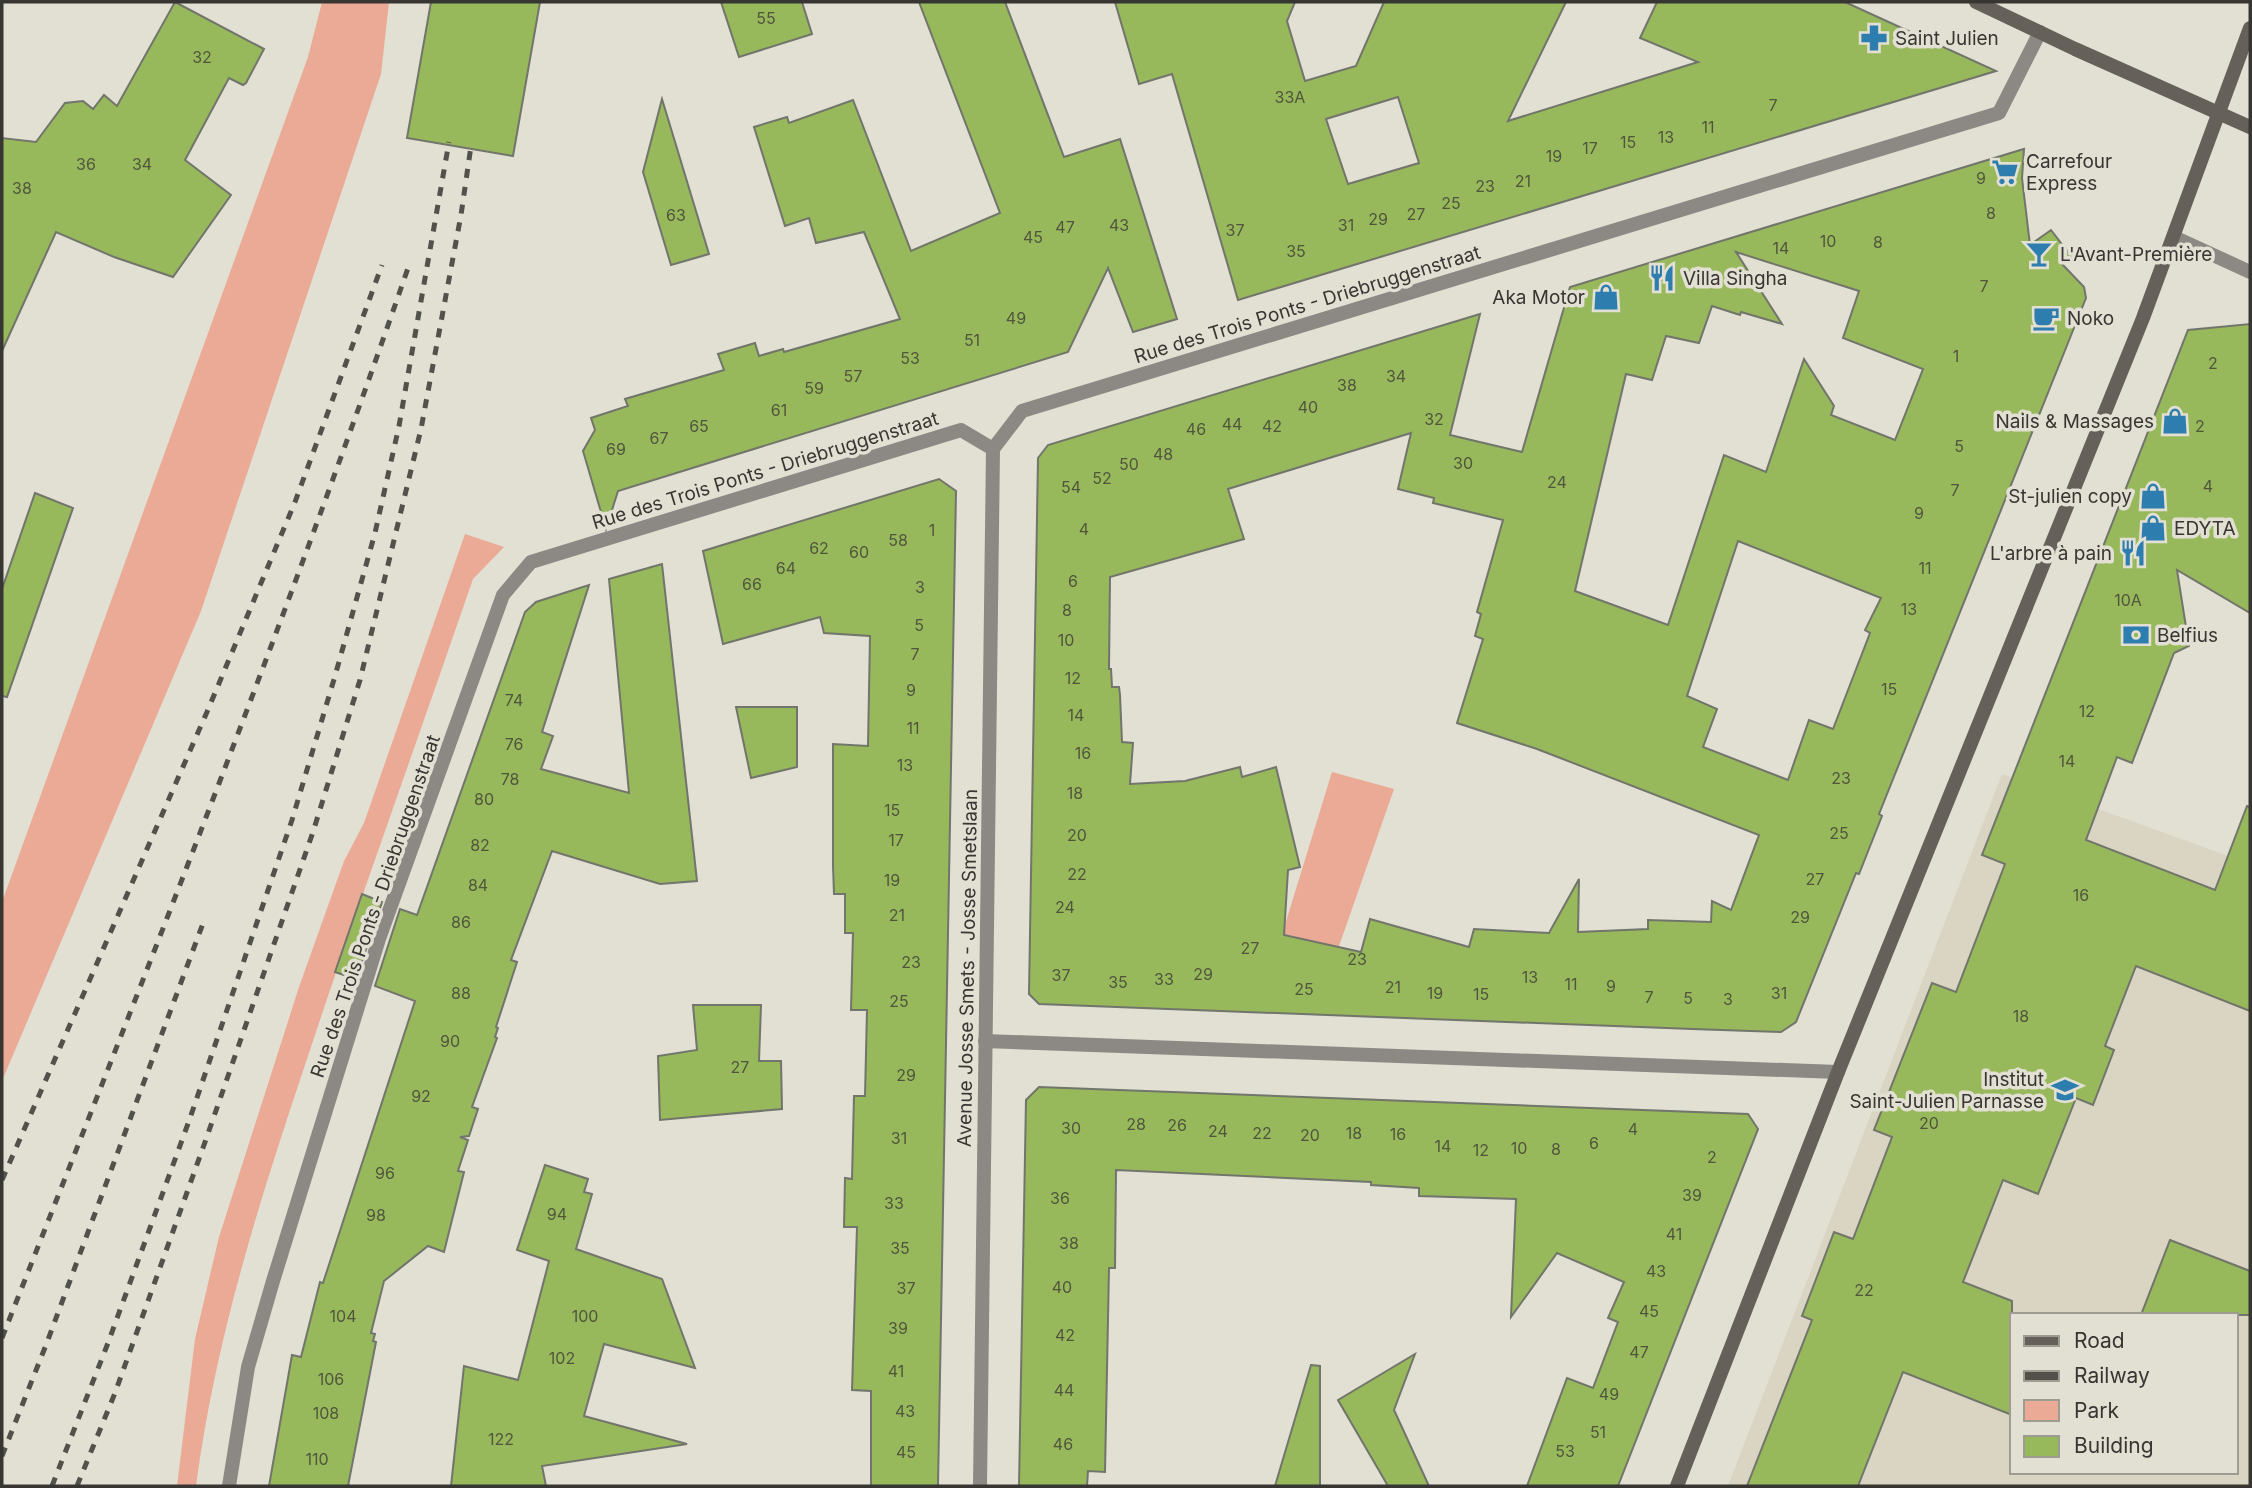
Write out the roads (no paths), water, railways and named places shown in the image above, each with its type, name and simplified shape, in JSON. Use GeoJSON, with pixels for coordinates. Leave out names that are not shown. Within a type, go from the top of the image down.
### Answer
{"type":"FeatureCollection","features":[{"type":"Feature","properties":{"kind":"street"},"geometry":{"type":"LineString","coordinates":[[1976,2],[2250,127]]}},
{"type":"Feature","properties":{"kind":"street"},"geometry":{"type":"LineString","coordinates":[[1677,1486],[1838,1072],[2174,237],[2250,28]]}},
{"type":"Feature","properties":{"kind":"street","name":"Rue des Trois Ponts - Driebruggenstraat"},"geometry":{"type":"LineString","coordinates":[[229,1486],[248,1367],[379,939],[503,595],[531,562],[961,430],[993,449],[1023,411],[1999,113],[2039,32]]}},
{"type":"Feature","properties":{"kind":"street"},"geometry":{"type":"LineString","coordinates":[[2174,237],[2250,272]]}},
{"type":"Feature","properties":{"kind":"street","name":"Avenue Josse Smets - Josse Smetslaan"},"geometry":{"type":"LineString","coordinates":[[980,1486],[993,449]]}},
{"type":"Feature","properties":{"kind":"street"},"geometry":{"type":"LineString","coordinates":[[985,1041],[1838,1072]]}},
{"type":"Feature","properties":{"kind":"railway"},"geometry":{"type":"LineString","coordinates":[[52,1486],[108,1343],[189,1121],[292,820],[335,676],[375,533],[399,426],[449,142]]}},
{"type":"Feature","properties":{"kind":"railway"},"geometry":{"type":"LineString","coordinates":[[77,1486],[115,1393],[204,1145],[313,832],[360,680],[421,429],[461,215],[471,146]]}},
{"type":"Feature","properties":{"kind":"railway"},"geometry":{"type":"LineString","coordinates":[[2,1180],[207,712],[295,502],[382,265]]}},
{"type":"Feature","properties":{"kind":"railway"},"geometry":{"type":"LineString","coordinates":[[2,1338],[262,672],[408,268]]}},
{"type":"Feature","properties":{"kind":"railway"},"geometry":{"type":"LineString","coordinates":[[2,1456],[205,918]]}},
{"type":"Feature","properties":{"kind":"place","name":"Saint Julien"},"geometry":{"type":"Point","coordinates":[1874,38]}},
{"type":"Feature","properties":{"kind":"place","name":"Carrefour Express"},"geometry":{"type":"Point","coordinates":[2005,172]}},
{"type":"Feature","properties":{"kind":"place","name":"L'Avant-Première"},"geometry":{"type":"Point","coordinates":[2039,254]}},
{"type":"Feature","properties":{"kind":"place","name":"Villa Singha"},"geometry":{"type":"Point","coordinates":[1662,278]}},
{"type":"Feature","properties":{"kind":"place","name":"Aka Motor"},"geometry":{"type":"Point","coordinates":[1606,297]}},
{"type":"Feature","properties":{"kind":"place","name":"Noko"},"geometry":{"type":"Point","coordinates":[2046,318]}},
{"type":"Feature","properties":{"kind":"place","name":"Nails & Massages"},"geometry":{"type":"Point","coordinates":[2175,421]}},
{"type":"Feature","properties":{"kind":"place","name":"St-julien copy"},"geometry":{"type":"Point","coordinates":[2153,496]}},
{"type":"Feature","properties":{"kind":"place","name":"EDYTA"},"geometry":{"type":"Point","coordinates":[2153,528]}},
{"type":"Feature","properties":{"kind":"place","name":"L'arbre à pain"},"geometry":{"type":"Point","coordinates":[2133,553]}},
{"type":"Feature","properties":{"kind":"place","name":"Belfius"},"geometry":{"type":"Point","coordinates":[2136,635]}},
{"type":"Feature","properties":{"kind":"place","name":"Institut Saint-Julien Parnasse"},"geometry":{"type":"Point","coordinates":[2065,1090]}}]}
